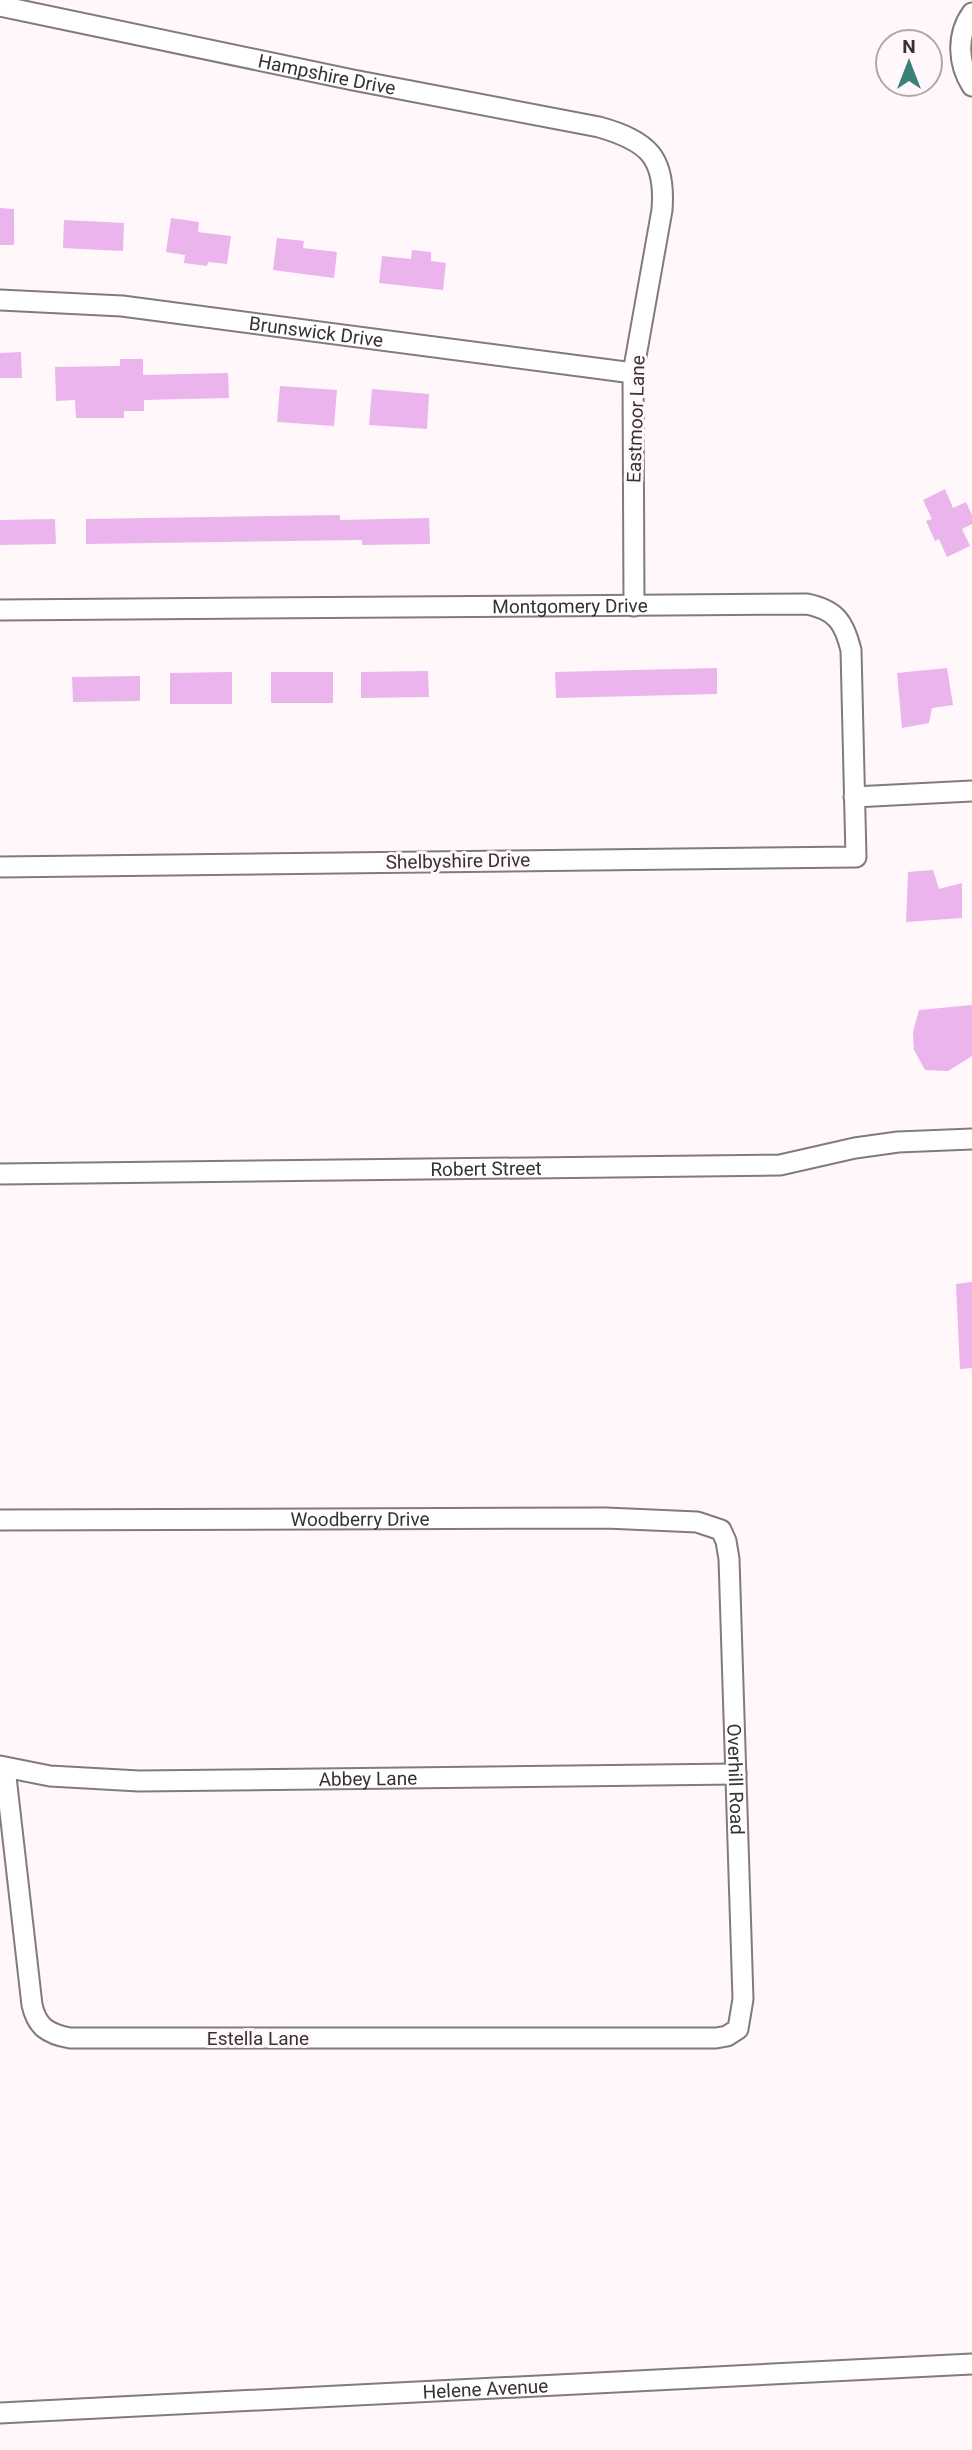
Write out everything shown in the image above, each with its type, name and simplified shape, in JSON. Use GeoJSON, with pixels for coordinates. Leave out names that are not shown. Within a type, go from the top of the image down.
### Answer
{"type":"FeatureCollection","features":[{"type":"Feature","properties":{"kind":"street","name":"Hampshire Drive"},"geometry":{"type":"LineString","coordinates":[[0,6],[599,127],[624,134],[650,152]]}},
{"type":"Feature","properties":{"kind":"street"},"geometry":{"type":"LineString","coordinates":[[972,13],[965,24],[960,50],[966,76],[972,86]]}},
{"type":"Feature","properties":{"kind":"street","name":"Eastmoor Lane"},"geometry":{"type":"LineString","coordinates":[[634,606],[634,373],[664,186],[659,168],[650,152]]}},
{"type":"Feature","properties":{"kind":"street","name":"Brunswick Drive"},"geometry":{"type":"LineString","coordinates":[[0,300],[122,306],[634,373]]}},
{"type":"Feature","properties":{"kind":"street","name":"Montgomery Drive"},"geometry":{"type":"LineString","coordinates":[[0,610],[807,604],[823,607],[835,616],[845,629],[851,650],[854,797]]}},
{"type":"Feature","properties":{"kind":"street"},"geometry":{"type":"LineString","coordinates":[[854,797],[972,791]]}},
{"type":"Feature","properties":{"kind":"street","name":"Shelbyshire Drive"},"geometry":{"type":"LineString","coordinates":[[0,867],[856,857],[854,797]]}},
{"type":"Feature","properties":{"kind":"street","name":"Robert Street"},"geometry":{"type":"LineString","coordinates":[[0,1174],[780,1165],[866,1146],[972,1139]]}},
{"type":"Feature","properties":{"kind":"street","name":"Woodberry Drive"},"geometry":{"type":"LineString","coordinates":[[0,1520],[606,1518],[697,1522],[720,1530]]}},
{"type":"Feature","properties":{"kind":"street","name":"Overhill Road"},"geometry":{"type":"LineString","coordinates":[[720,1530],[726,1541],[729,1559],[743,1999],[738,2029]]}},
{"type":"Feature","properties":{"kind":"street","name":"Abbey Lane"},"geometry":{"type":"LineString","coordinates":[[2,1767],[50,1776],[139,1781],[736,1774]]}},
{"type":"Feature","properties":{"kind":"street","name":"Estella Lane"},"geometry":{"type":"LineString","coordinates":[[2,1767],[32,2005],[40,2026],[56,2036],[716,2038],[727,2036],[738,2029]]}},
{"type":"Feature","properties":{"kind":"street","name":"Helene Avenue"},"geometry":{"type":"LineString","coordinates":[[0,2413],[972,2364]]}},
{"type":"Feature","properties":{"kind":"building"},"geometry":{"type":"Polygon","coordinates":[[[0,208],[14,209],[14,245],[0,245],[0,208]]]}},
{"type":"Feature","properties":{"kind":"building"},"geometry":{"type":"Polygon","coordinates":[[[171,218],[199,222],[198,232],[231,236],[227,264],[208,262],[207,266],[184,263],[185,255],[166,252],[171,218]]]}},
{"type":"Feature","properties":{"kind":"building"},"geometry":{"type":"Polygon","coordinates":[[[64,220],[124,223],[123,251],[63,248],[64,220]]]}},
{"type":"Feature","properties":{"kind":"building"},"geometry":{"type":"Polygon","coordinates":[[[277,238],[304,241],[303,248],[337,252],[334,278],[273,270],[277,238]]]}},
{"type":"Feature","properties":{"kind":"building"},"geometry":{"type":"Polygon","coordinates":[[[412,250],[431,252],[431,261],[446,263],[443,290],[379,283],[382,256],[411,259],[412,250]]]}},
{"type":"Feature","properties":{"kind":"building"},"geometry":{"type":"Polygon","coordinates":[[[21,352],[22,378],[0,378],[0,353],[21,352]]]}},
{"type":"Feature","properties":{"kind":"building"},"geometry":{"type":"Polygon","coordinates":[[[120,359],[143,359],[143,375],[228,373],[229,398],[144,400],[144,411],[124,411],[124,418],[76,418],[75,400],[56,401],[55,367],[120,366],[120,359]]]}},
{"type":"Feature","properties":{"kind":"building"},"geometry":{"type":"Polygon","coordinates":[[[280,386],[337,390],[334,426],[277,422],[280,386]]]}},
{"type":"Feature","properties":{"kind":"building"},"geometry":{"type":"Polygon","coordinates":[[[372,389],[429,394],[427,429],[369,425],[372,389]]]}},
{"type":"Feature","properties":{"kind":"building"},"geometry":{"type":"Polygon","coordinates":[[[945,489],[953,508],[966,502],[972,515],[972,524],[962,529],[970,546],[947,557],[939,539],[935,541],[926,521],[932,519],[923,500],[945,489]]]}},
{"type":"Feature","properties":{"kind":"building"},"geometry":{"type":"Polygon","coordinates":[[[340,515],[340,520],[429,518],[430,544],[362,545],[362,540],[86,544],[86,519],[340,515]]]}},
{"type":"Feature","properties":{"kind":"building"},"geometry":{"type":"Polygon","coordinates":[[[55,519],[56,544],[0,545],[0,520],[55,519]]]}},
{"type":"Feature","properties":{"kind":"building"},"geometry":{"type":"Polygon","coordinates":[[[717,668],[717,694],[556,698],[555,672],[717,668]]]}},
{"type":"Feature","properties":{"kind":"building"},"geometry":{"type":"Polygon","coordinates":[[[947,668],[953,705],[932,708],[929,723],[902,728],[897,673],[947,668]]]}},
{"type":"Feature","properties":{"kind":"building"},"geometry":{"type":"Polygon","coordinates":[[[428,671],[429,697],[361,698],[361,672],[428,671]]]}},
{"type":"Feature","properties":{"kind":"building"},"geometry":{"type":"Polygon","coordinates":[[[232,672],[232,704],[170,704],[170,673],[232,672]]]}},
{"type":"Feature","properties":{"kind":"building"},"geometry":{"type":"Polygon","coordinates":[[[271,672],[333,672],[333,703],[271,703],[271,672]]]}},
{"type":"Feature","properties":{"kind":"building"},"geometry":{"type":"Polygon","coordinates":[[[140,676],[140,701],[73,702],[72,677],[140,676]]]}},
{"type":"Feature","properties":{"kind":"building"},"geometry":{"type":"Polygon","coordinates":[[[933,870],[939,889],[962,883],[962,918],[906,922],[908,872],[933,870]]]}},
{"type":"Feature","properties":{"kind":"building"},"geometry":{"type":"Polygon","coordinates":[[[972,1005],[972,1056],[948,1071],[925,1070],[914,1050],[913,1032],[919,1010],[972,1005]]]}},
{"type":"Feature","properties":{"kind":"building"},"geometry":{"type":"Polygon","coordinates":[[[972,1282],[972,1368],[960,1369],[956,1284],[972,1282]]]}}]}
